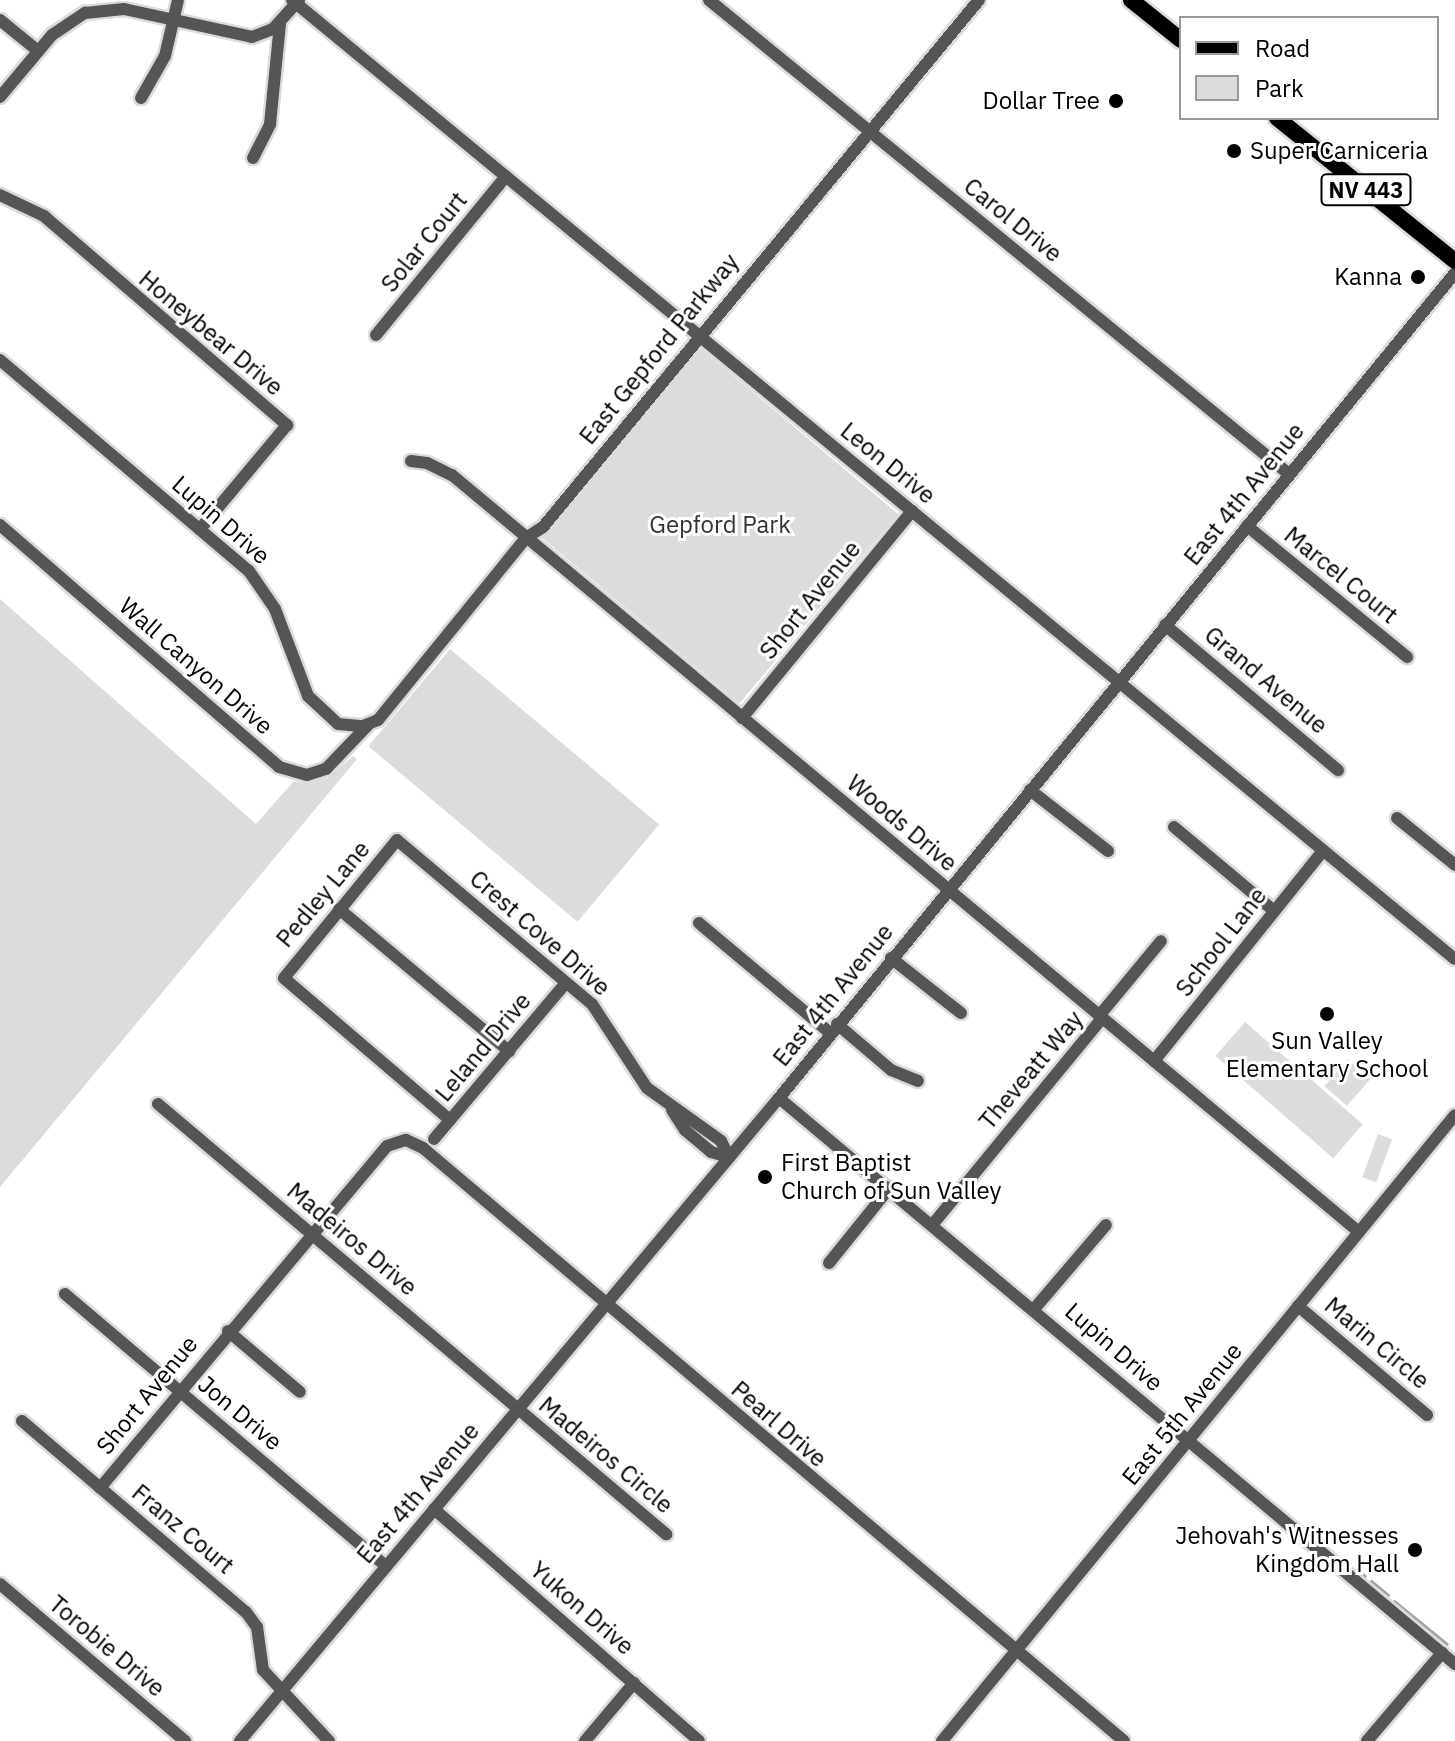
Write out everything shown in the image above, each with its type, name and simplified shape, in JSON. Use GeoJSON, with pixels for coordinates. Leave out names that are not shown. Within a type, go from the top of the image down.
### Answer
{"type":"FeatureCollection","features":[{"type":"Feature","properties":{"kind":"main road"},"geometry":{"type":"LineString","coordinates":[[1131,0],[1179,38]]}},
{"type":"Feature","properties":{"kind":"main road","name":"NV 443"},"geometry":{"type":"LineString","coordinates":[[1279,120],[1455,261]]}},
{"type":"Feature","properties":{"kind":"street"},"geometry":{"type":"LineString","coordinates":[[141,98],[158,71],[178,0]]}},
{"type":"Feature","properties":{"kind":"street","name":"Carol Drive"},"geometry":{"type":"LineString","coordinates":[[709,0],[1289,474]]}},
{"type":"Feature","properties":{"kind":"street","name":"East Gepford Parkway"},"geometry":{"type":"LineString","coordinates":[[370,723],[526,538],[543,527],[867,129],[979,0]]}},
{"type":"Feature","properties":{"kind":"street"},"geometry":{"type":"LineString","coordinates":[[0,97],[62,26],[97,10],[124,9],[242,37],[263,34],[280,23],[296,1]]}},
{"type":"Feature","properties":{"kind":"street","name":"Leon Drive"},"geometry":{"type":"LineString","coordinates":[[296,1],[1455,959]]}},
{"type":"Feature","properties":{"kind":"street"},"geometry":{"type":"LineString","coordinates":[[0,20],[38,51]]}},
{"type":"Feature","properties":{"kind":"street"},"geometry":{"type":"LineString","coordinates":[[253,158],[270,124],[280,23]]}},
{"type":"Feature","properties":{"kind":"street","name":"Solar Court"},"geometry":{"type":"LineString","coordinates":[[376,335],[506,176]]}},
{"type":"Feature","properties":{"kind":"street","name":"Honeybear Drive"},"geometry":{"type":"LineString","coordinates":[[0,195],[44,216],[287,425],[200,529]]}},
{"type":"Feature","properties":{"kind":"street","name":"East 4th Avenue"},"geometry":{"type":"LineString","coordinates":[[240,1741],[779,1098],[1455,273]]}},
{"type":"Feature","properties":{"kind":"street","name":"Lupin Drive"},"geometry":{"type":"LineString","coordinates":[[0,360],[249,571],[268,595],[308,696],[338,724],[353,728],[370,723]]}},
{"type":"Feature","properties":{"kind":"street","name":"Woods Drive"},"geometry":{"type":"LineString","coordinates":[[411,461],[427,463],[452,475],[1359,1232]]}},
{"type":"Feature","properties":{"kind":"street","name":"Short Avenue"},"geometry":{"type":"LineString","coordinates":[[742,718],[912,511]]}},
{"type":"Feature","properties":{"kind":"street","name":"Wall Canyon Drive"},"geometry":{"type":"LineString","coordinates":[[0,525],[279,767],[307,775],[326,769],[370,723]]}},
{"type":"Feature","properties":{"kind":"street","name":"Marcel Court"},"geometry":{"type":"LineString","coordinates":[[1247,526],[1407,657]]}},
{"type":"Feature","properties":{"kind":"street","name":"Grand Avenue"},"geometry":{"type":"LineString","coordinates":[[1165,625],[1338,770]]}},
{"type":"Feature","properties":{"kind":"street"},"geometry":{"type":"LineString","coordinates":[[1030,790],[1108,851]]}},
{"type":"Feature","properties":{"kind":"street"},"geometry":{"type":"LineString","coordinates":[[1397,818],[1455,865]]}},
{"type":"Feature","properties":{"kind":"street"},"geometry":{"type":"LineString","coordinates":[[1174,827],[1273,910]]}},
{"type":"Feature","properties":{"kind":"street","name":"Pedley Lane"},"geometry":{"type":"LineString","coordinates":[[397,840],[284,978],[450,1120]]}},
{"type":"Feature","properties":{"kind":"street","name":"Crest Cove Drive"},"geometry":{"type":"LineString","coordinates":[[397,840],[599,1011],[643,1082],[671,1109],[721,1141],[729,1157]]}},
{"type":"Feature","properties":{"kind":"street","name":"School Lane"},"geometry":{"type":"LineString","coordinates":[[1154,1061],[1323,851]]}},
{"type":"Feature","properties":{"kind":"street"},"geometry":{"type":"LineString","coordinates":[[339,909],[509,1051]]}},
{"type":"Feature","properties":{"kind":"street"},"geometry":{"type":"LineString","coordinates":[[699,923],[891,1070],[918,1081]]}},
{"type":"Feature","properties":{"kind":"street","name":"Theveatt Way"},"geometry":{"type":"LineString","coordinates":[[933,1224],[1161,941]]}},
{"type":"Feature","properties":{"kind":"street"},"geometry":{"type":"LineString","coordinates":[[891,958],[961,1013]]}},
{"type":"Feature","properties":{"kind":"street","name":"Leland Drive"},"geometry":{"type":"LineString","coordinates":[[434,1139],[566,983]]}},
{"type":"Feature","properties":{"kind":"street","name":"Lupin Drive"},"geometry":{"type":"LineString","coordinates":[[779,1098],[890,1187],[1451,1658]]}},
{"type":"Feature","properties":{"kind":"street","name":"Madeiros Drive"},"geometry":{"type":"LineString","coordinates":[[158,1104],[518,1408]]}},
{"type":"Feature","properties":{"kind":"street","name":"East 5th Avenue"},"geometry":{"type":"LineString","coordinates":[[942,1741],[1455,1115]]}},
{"type":"Feature","properties":{"kind":"street","name":"Short Avenue"},"geometry":{"type":"LineString","coordinates":[[100,1488],[228,1331],[387,1146],[406,1140]]}},
{"type":"Feature","properties":{"kind":"street","name":"Pearl Drive"},"geometry":{"type":"LineString","coordinates":[[406,1140],[423,1148],[1124,1741]]}},
{"type":"Feature","properties":{"kind":"street"},"geometry":{"type":"LineString","coordinates":[[829,1263],[890,1187]]}},
{"type":"Feature","properties":{"kind":"street"},"geometry":{"type":"LineString","coordinates":[[1035,1308],[1106,1225]]}},
{"type":"Feature","properties":{"kind":"street","name":"Jon Drive"},"geometry":{"type":"LineString","coordinates":[[65,1294],[386,1566]]}},
{"type":"Feature","properties":{"kind":"street","name":"Marin Circle"},"geometry":{"type":"LineString","coordinates":[[1298,1306],[1427,1415]]}},
{"type":"Feature","properties":{"kind":"street","name":"Short Avenue"},"geometry":{"type":"LineString","coordinates":[[228,1331],[300,1392]]}},
{"type":"Feature","properties":{"kind":"street","name":"Madeiros Circle"},"geometry":{"type":"LineString","coordinates":[[518,1408],[666,1534]]}},
{"type":"Feature","properties":{"kind":"street","name":"Franz Court"},"geometry":{"type":"LineString","coordinates":[[22,1421],[246,1612],[257,1627],[263,1670],[329,1741]]}},
{"type":"Feature","properties":{"kind":"street","name":"Yukon Drive"},"geometry":{"type":"LineString","coordinates":[[434,1509],[634,1683],[684,1736],[699,1741]]}},
{"type":"Feature","properties":{"kind":"street","name":"Torobie Drive"},"geometry":{"type":"LineString","coordinates":[[0,1584],[185,1741]]}},
{"type":"Feature","properties":{"kind":"street"},"geometry":{"type":"LineString","coordinates":[[1367,1741],[1451,1658]]}},
{"type":"Feature","properties":{"kind":"street"},"geometry":{"type":"LineString","coordinates":[[585,1741],[634,1683]]}},
{"type":"Feature","properties":{"kind":"green space","name":"Gepford Park"},"geometry":{"type":"Polygon","coordinates":[[[699,347],[898,514],[739,703],[540,536],[699,347]]]}},
{"type":"Feature","properties":{"kind":"green space"},"geometry":{"type":"Polygon","coordinates":[[[0,599],[256,824],[293,782],[328,778],[353,756],[357,759],[0,1187],[0,599]]]}},
{"type":"Feature","properties":{"kind":"green space"},"geometry":{"type":"Polygon","coordinates":[[[450,649],[659,824],[577,922],[368,746],[450,649]]]}},
{"type":"Feature","properties":{"kind":"green space"},"geometry":{"type":"Polygon","coordinates":[[[1245,1022],[1363,1124],[1333,1158],[1215,1056],[1245,1022]]]}},
{"type":"Feature","properties":{"kind":"green space"},"geometry":{"type":"Polygon","coordinates":[[[1348,1059],[1371,1079],[1347,1106],[1324,1086],[1348,1059]]]}},
{"type":"Feature","properties":{"kind":"green space"},"geometry":{"type":"Polygon","coordinates":[[[1378,1134],[1392,1139],[1376,1182],[1362,1177],[1378,1134]]]}},
{"type":"Feature","properties":{"kind":"waterway"},"geometry":{"type":"LineString","coordinates":[[1358,1570],[1365,1576]]}},
{"type":"Feature","properties":{"kind":"waterway"},"geometry":{"type":"LineString","coordinates":[[1371,1581],[1388,1595]]}},
{"type":"Feature","properties":{"kind":"waterway"},"geometry":{"type":"LineString","coordinates":[[1394,1601],[1447,1644]]}},
{"type":"Feature","properties":{"kind":"place","name":"Dollar Tree"},"geometry":{"type":"Point","coordinates":[1116,101]}},
{"type":"Feature","properties":{"kind":"place","name":"Super Carniceria"},"geometry":{"type":"Point","coordinates":[1234,151]}},
{"type":"Feature","properties":{"kind":"place","name":"Kanna"},"geometry":{"type":"Point","coordinates":[1418,277]}},
{"type":"Feature","properties":{"kind":"place","name":"Sun Valley Elementary School"},"geometry":{"type":"Point","coordinates":[1327,1014]}},
{"type":"Feature","properties":{"kind":"place","name":"First Baptist Church of Sun Valley"},"geometry":{"type":"Point","coordinates":[765,1177]}},
{"type":"Feature","properties":{"kind":"place","name":"Jehovah's Witnesses Kingdom Hall"},"geometry":{"type":"Point","coordinates":[1415,1550]}}]}
